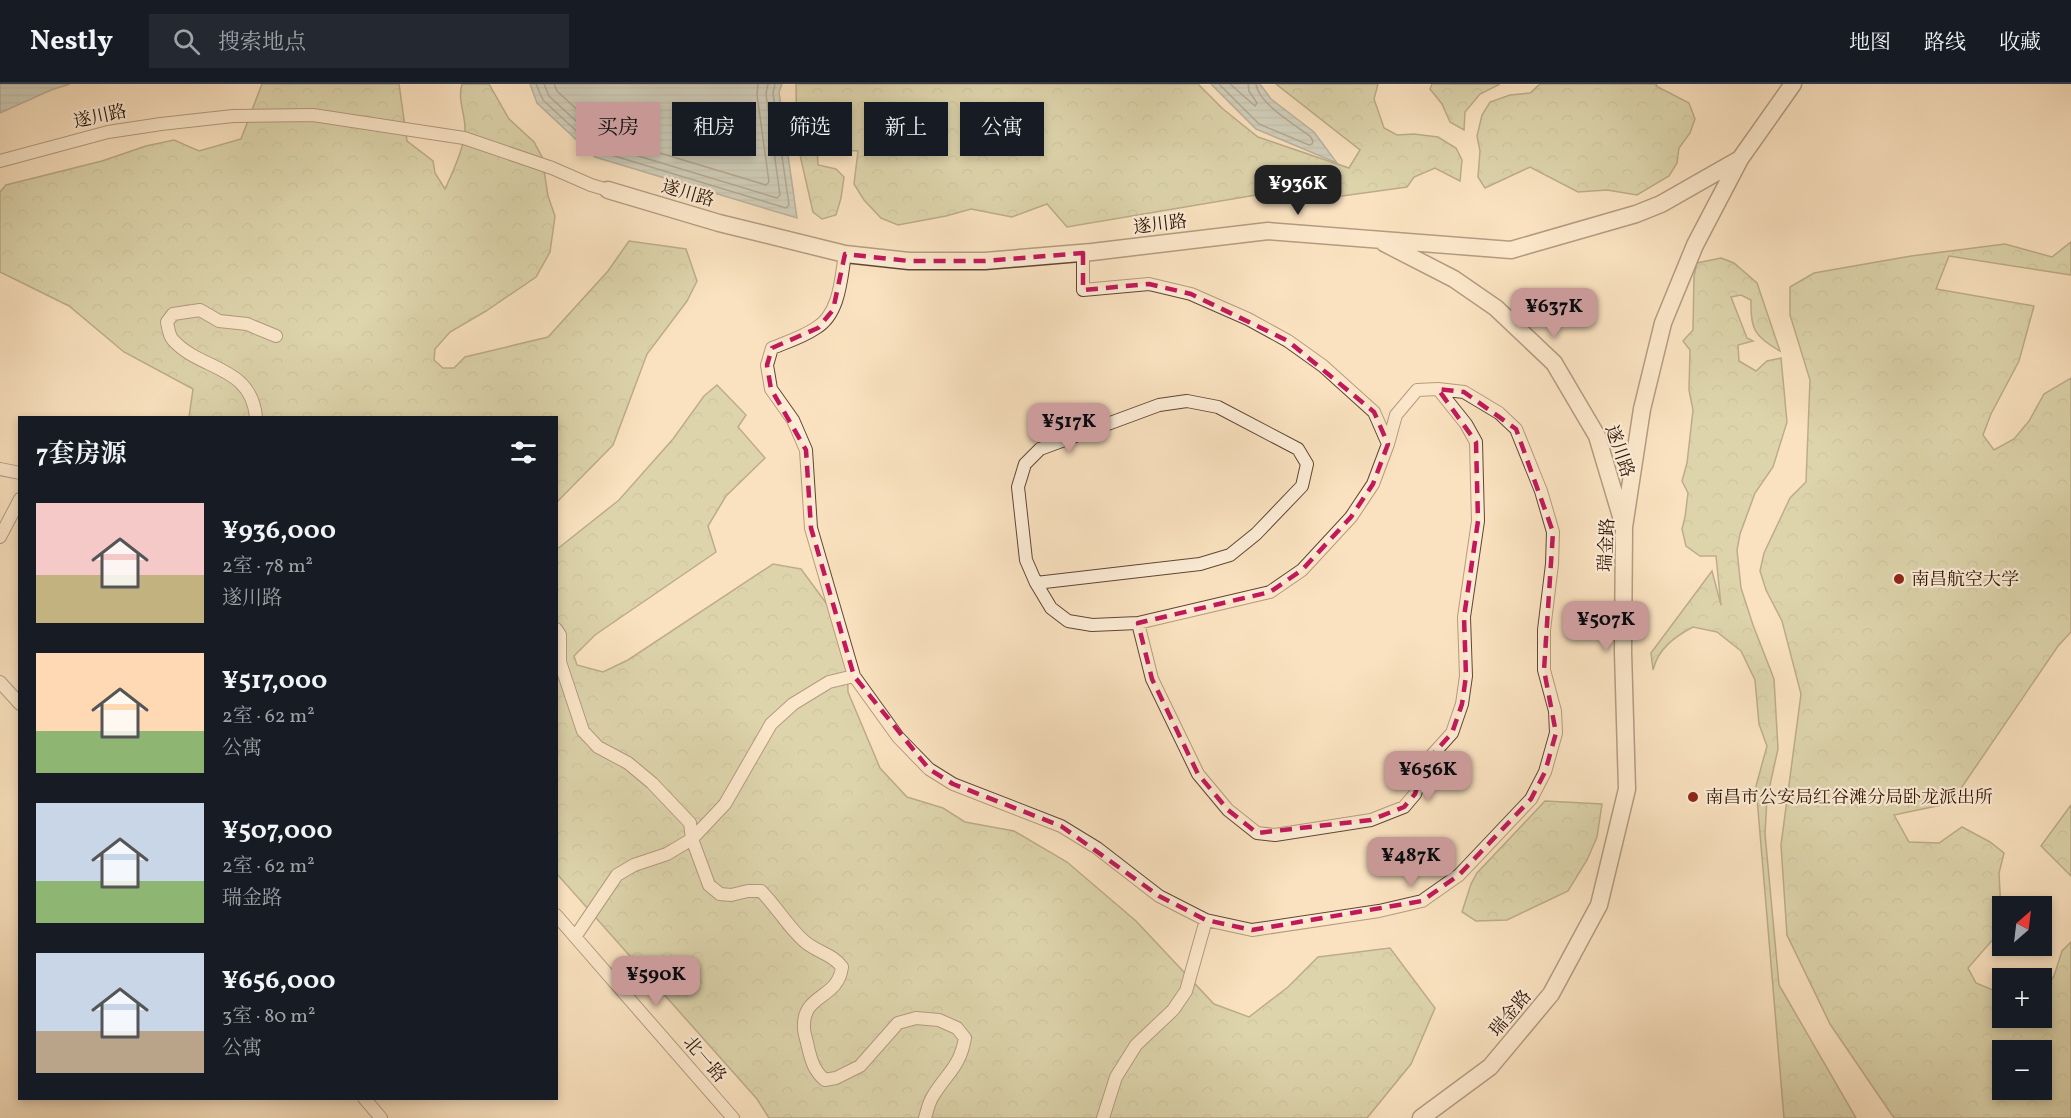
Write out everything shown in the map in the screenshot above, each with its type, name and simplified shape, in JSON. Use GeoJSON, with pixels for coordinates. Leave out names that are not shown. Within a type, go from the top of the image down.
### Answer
{"type":"FeatureCollection","features":[{"type":"Feature","properties":{"kind":"street","name":"瑞金路"},"geometry":{"type":"LineString","coordinates":[[1421,1118],[1490,1067],[1536,1012],[1551,994],[1599,905],[1627,789],[1623,652],[1624,527],[1642,409],[1663,323],[1695,244],[1740,159],[1793,84]]}},
{"type":"Feature","properties":{"kind":"street","name":"遂川路"},"geometry":{"type":"LineString","coordinates":[[0,161],[99,134],[150,126],[233,116],[313,115],[464,138],[552,168],[591,185],[719,223],[844,254],[909,261],[985,261],[1083,253],[1268,231],[1511,250],[1636,214],[1661,204],[1740,159]]}},
{"type":"Feature","properties":{"kind":"street","name":"遂川路"},"geometry":{"type":"LineString","coordinates":[[1377,239],[1454,279],[1496,308],[1554,363],[1597,436],[1624,527]]}},
{"type":"Feature","properties":{"kind":"street"},"geometry":{"type":"LineString","coordinates":[[1083,253],[1083,290],[1149,284],[1191,294],[1248,319],[1288,341],[1323,366],[1374,412],[1388,444]]}},
{"type":"Feature","properties":{"kind":"street"},"geometry":{"type":"LineString","coordinates":[[844,254],[840,284],[832,310],[818,328],[772,348],[767,365],[771,389],[793,420],[806,450],[811,528],[854,676],[898,737],[929,769],[953,784],[1061,826],[1097,848],[1159,896],[1206,920],[1252,930],[1379,911],[1422,901],[1459,875],[1531,800],[1545,772],[1556,733],[1555,711],[1544,670],[1544,630],[1552,564],[1553,532],[1541,491],[1516,429],[1499,413],[1464,392],[1438,388],[1417,390],[1396,415],[1373,484],[1356,509],[1302,570],[1270,592],[1138,623],[1092,625],[1068,621],[1051,608],[1036,583],[1026,560],[1018,487],[1025,464],[1040,448],[1160,405],[1187,400],[1218,407],[1298,449],[1307,464],[1302,486],[1256,534],[1230,555],[1200,564],[1036,583]]}},
{"type":"Feature","properties":{"kind":"street"},"geometry":{"type":"LineString","coordinates":[[256,416],[250,392],[233,375],[192,354],[171,339],[167,322],[173,314],[200,310],[219,321],[247,324],[276,336]]}},
{"type":"Feature","properties":{"kind":"street"},"geometry":{"type":"LineString","coordinates":[[1138,623],[1152,680],[1198,774],[1228,810],[1257,833],[1275,835],[1371,820],[1404,807],[1415,794],[1424,764],[1452,733],[1462,704],[1466,676],[1464,617],[1478,521],[1476,442],[1467,424],[1438,388]]}},
{"type":"Feature","properties":{"kind":"street"},"geometry":{"type":"LineString","coordinates":[[0,469],[18,473]]}},
{"type":"Feature","properties":{"kind":"street"},"geometry":{"type":"LineString","coordinates":[[0,537],[18,503]]}},
{"type":"Feature","properties":{"kind":"street"},"geometry":{"type":"LineString","coordinates":[[558,632],[560,662],[583,731],[598,747],[628,763],[652,783],[690,823],[692,839],[709,885],[720,894],[731,895],[761,891],[795,933],[807,944],[837,959],[843,967],[841,979],[835,987],[811,1004],[806,1014],[804,1028],[812,1063],[817,1074],[825,1080],[836,1078],[860,1066],[898,1023],[916,1018],[939,1020],[957,1028],[965,1038],[963,1051],[952,1073],[933,1097],[925,1118]]}},
{"type":"Feature","properties":{"kind":"street"},"geometry":{"type":"LineString","coordinates":[[575,936],[617,875],[633,865],[667,854],[692,839],[725,804],[771,724],[793,704],[829,682],[854,676]]}},
{"type":"Feature","properties":{"kind":"street"},"geometry":{"type":"LineString","coordinates":[[0,682],[18,702]]}},
{"type":"Feature","properties":{"kind":"street","name":"北一路"},"geometry":{"type":"LineString","coordinates":[[558,917],[733,1118]]}},
{"type":"Feature","properties":{"kind":"street"},"geometry":{"type":"LineString","coordinates":[[1103,1118],[1116,1077],[1136,1045],[1173,1010],[1186,991],[1206,920]]}},
{"type":"Feature","properties":{"kind":"street"},"geometry":{"type":"LineString","coordinates":[[366,1100],[381,1118]]}},
{"type":"Feature","properties":{"kind":"highlighted area"},"geometry":{"type":"Polygon","coordinates":[[[1083,253],[1083,290],[1149,284],[1191,294],[1288,341],[1374,412],[1388,444],[1373,484],[1351,517],[1302,570],[1270,592],[1138,623],[1152,679],[1198,774],[1228,810],[1257,833],[1371,820],[1404,807],[1415,794],[1424,764],[1452,733],[1462,704],[1466,676],[1464,617],[1478,521],[1476,442],[1438,389],[1464,392],[1516,429],[1553,532],[1544,670],[1556,733],[1545,772],[1531,799],[1459,875],[1422,901],[1252,930],[1206,920],[1159,896],[1061,826],[953,784],[929,769],[854,676],[811,528],[806,450],[771,389],[767,365],[772,348],[818,328],[833,310],[845,254],[909,261],[985,261],[1083,253]]]}},
{"type":"Feature","properties":{"kind":"green space"},"geometry":{"type":"Polygon","coordinates":[[[262,84],[399,84],[407,141],[433,161],[435,173],[445,189],[463,144],[465,125],[460,96],[462,84],[489,84],[509,119],[534,142],[542,157],[548,196],[555,216],[550,252],[536,277],[450,332],[435,349],[434,360],[443,368],[454,368],[465,357],[548,337],[608,271],[629,241],[686,249],[697,281],[687,301],[647,354],[613,445],[558,501],[558,416],[189,416],[193,389],[124,352],[69,306],[0,272],[0,192],[6,185],[174,140],[199,151],[241,139],[262,84]]]}},
{"type":"Feature","properties":{"kind":"green space"},"geometry":{"type":"Polygon","coordinates":[[[796,84],[1198,84],[1223,109],[1258,137],[1349,168],[1360,150],[1276,84],[1378,84],[1374,99],[1384,128],[1397,135],[1414,134],[1438,137],[1456,148],[1462,160],[1460,181],[1435,168],[1414,177],[1407,187],[1342,196],[1315,191],[1262,194],[1067,227],[1047,204],[1012,217],[971,209],[898,225],[881,218],[864,200],[854,184],[858,151],[852,151],[852,102],[796,102],[796,84]]]}},
{"type":"Feature","properties":{"kind":"green space"},"geometry":{"type":"Polygon","coordinates":[[[1432,84],[1500,84],[1480,94],[1465,112],[1464,130],[1450,122],[1442,104],[1430,89],[1432,84]]]}},
{"type":"Feature","properties":{"kind":"green space"},"geometry":{"type":"Polygon","coordinates":[[[1540,84],[1657,84],[1656,86],[1689,103],[1695,119],[1690,133],[1679,148],[1677,163],[1669,176],[1637,195],[1607,190],[1578,192],[1530,167],[1485,188],[1478,177],[1480,151],[1477,136],[1482,115],[1490,102],[1510,95],[1530,93],[1540,84]]]}},
{"type":"Feature","properties":{"kind":"green space"},"geometry":{"type":"Polygon","coordinates":[[[800,156],[817,156],[818,165],[836,169],[844,177],[836,215],[822,219],[813,212],[800,156]]]}},
{"type":"Feature","properties":{"kind":"green space","name":"南昌航空大学"},"geometry":{"type":"Polygon","coordinates":[[[2071,242],[2071,275],[1949,256],[1936,289],[2034,306],[2019,361],[1991,414],[1983,435],[1994,450],[2014,439],[2029,421],[2044,394],[2071,378],[2071,632],[2058,646],[1951,803],[1894,815],[1909,842],[1939,843],[1962,827],[1990,842],[2004,853],[1999,873],[2000,896],[1992,896],[1992,940],[1968,968],[1976,983],[1992,990],[1992,1028],[2052,1028],[2052,979],[2062,951],[2071,942],[2071,1118],[1894,1118],[1830,1024],[1787,935],[1781,845],[1801,694],[1782,621],[1766,590],[1760,571],[1764,553],[1790,498],[1806,482],[1810,380],[1790,315],[1790,287],[1814,273],[1911,256],[2005,244],[2052,257],[2071,242]]]}},
{"type":"Feature","properties":{"kind":"green space"},"geometry":{"type":"Polygon","coordinates":[[[1721,258],[1734,263],[1757,283],[1780,351],[1765,341],[1756,331],[1753,325],[1751,300],[1741,295],[1731,297],[1747,338],[1753,341],[1738,345],[1739,361],[1756,371],[1767,361],[1781,358],[1787,422],[1773,467],[1755,493],[1740,534],[1737,550],[1741,588],[1774,679],[1778,749],[1767,798],[1765,834],[1779,985],[1856,1118],[1784,1118],[1756,786],[1767,746],[1759,724],[1755,680],[1741,651],[1717,632],[1693,627],[1668,644],[1653,670],[1651,653],[1712,571],[1721,605],[1716,556],[1700,556],[1686,546],[1682,529],[1688,493],[1682,481],[1687,463],[1693,410],[1689,390],[1690,350],[1683,341],[1693,330],[1694,276],[1697,263],[1721,258]]]}},
{"type":"Feature","properties":{"kind":"green space"},"geometry":{"type":"Polygon","coordinates":[[[717,385],[746,415],[738,427],[765,458],[726,496],[708,526],[716,552],[595,635],[574,656],[577,665],[603,672],[628,660],[773,564],[801,569],[846,630],[848,692],[880,768],[907,797],[943,808],[965,822],[1014,831],[1067,862],[1136,921],[1214,1004],[1249,1017],[1288,987],[1318,957],[1390,948],[1435,1008],[1411,1064],[1367,1118],[769,1118],[757,1099],[558,875],[558,548],[619,500],[673,439],[704,396],[717,385]]]}},
{"type":"Feature","properties":{"kind":"green space"},"geometry":{"type":"Polygon","coordinates":[[[1545,801],[1602,804],[1597,837],[1587,860],[1568,891],[1507,920],[1476,921],[1462,912],[1477,873],[1545,801]]]}},
{"type":"Feature","properties":{"kind":"green space"},"geometry":{"type":"Polygon","coordinates":[[[2071,805],[2071,876],[2041,846],[2071,805]]]}},
{"type":"Feature","properties":{"kind":"water"},"geometry":{"type":"Polygon","coordinates":[[[0,84],[70,84],[0,113],[0,84]]]}},
{"type":"Feature","properties":{"kind":"water"},"geometry":{"type":"Polygon","coordinates":[[[530,84],[782,84],[779,92],[780,102],[768,102],[768,156],[788,156],[797,218],[594,156],[660,156],[660,102],[576,102],[576,139],[537,103],[530,84]]]}},
{"type":"Feature","properties":{"kind":"water"},"geometry":{"type":"Polygon","coordinates":[[[1211,84],[1260,84],[1271,99],[1314,132],[1337,163],[1256,129],[1211,84]]]}},
{"type":"Feature","properties":{"kind":"place","name":"南昌航空大学"},"geometry":{"type":"Point","coordinates":[1899,579]}},
{"type":"Feature","properties":{"kind":"place","name":"南昌市公安局红谷滩分局卧龙派出所"},"geometry":{"type":"Point","coordinates":[1693,797]}}]}
